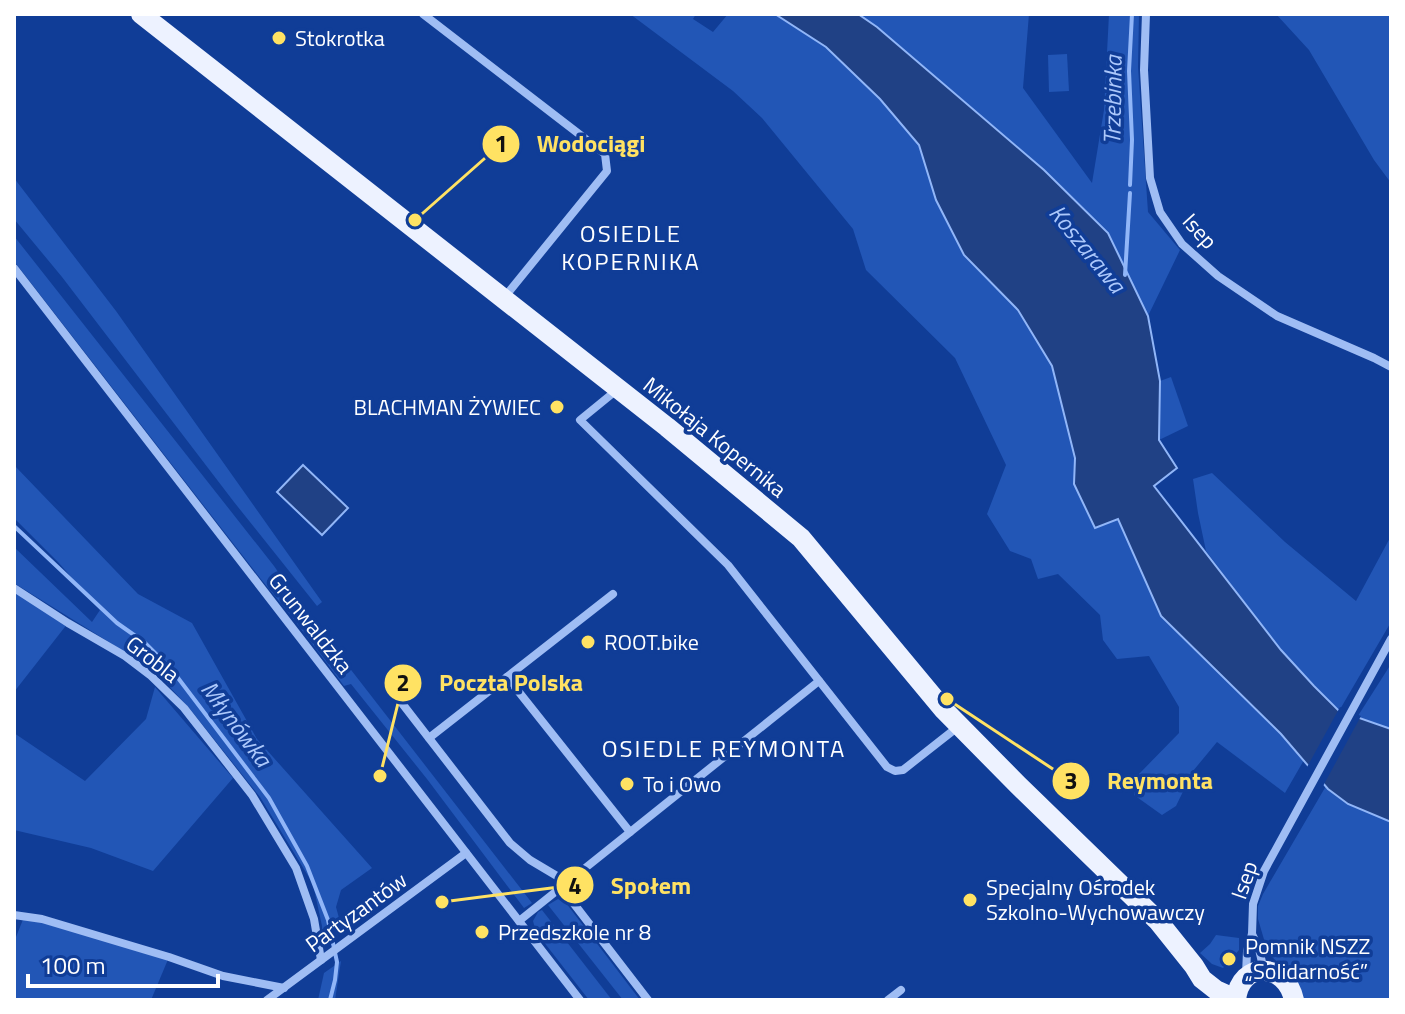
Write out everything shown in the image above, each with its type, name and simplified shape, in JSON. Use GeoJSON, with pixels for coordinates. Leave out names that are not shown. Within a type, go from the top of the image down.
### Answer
{"type":"FeatureCollection","features":[{"type":"Feature","properties":{"kind":"main road","name":"Mikołaja Kopernika"},"geometry":{"type":"LineString","coordinates":[[141,14],[693,448],[801,538],[944,710],[1158,921],[1209,985],[1245,986],[1277,975],[1287,982],[1294,1000]]}},
{"type":"Feature","properties":{"kind":"street"},"geometry":{"type":"LineString","coordinates":[[423,14],[605,154],[607,171],[503,299]]}},
{"type":"Feature","properties":{"kind":"street","name":"Isep"},"geometry":{"type":"LineString","coordinates":[[1146,14],[1144,70],[1150,178],[1160,212],[1182,244],[1218,276],[1277,316],[1391,367]]}},
{"type":"Feature","properties":{"kind":"street","name":"Grunwaldzka"},"geometry":{"type":"LineString","coordinates":[[14,268],[580,1000]]}},
{"type":"Feature","properties":{"kind":"street"},"geometry":{"type":"LineString","coordinates":[[618,389],[580,420],[728,565],[887,767],[895,771],[903,770],[960,725]]}},
{"type":"Feature","properties":{"kind":"street","name":"Grobla"},"geometry":{"type":"LineString","coordinates":[[14,588],[125,656],[184,708],[252,795],[296,868],[314,919],[321,960]]}},
{"type":"Feature","properties":{"kind":"street"},"geometry":{"type":"LineString","coordinates":[[429,738],[613,594]]}},
{"type":"Feature","properties":{"kind":"street","name":"Isep"},"geometry":{"type":"LineString","coordinates":[[1245,986],[1253,904],[1260,880],[1391,639]]}},
{"type":"Feature","properties":{"kind":"street"},"geometry":{"type":"LineString","coordinates":[[507,677],[630,832]]}},
{"type":"Feature","properties":{"kind":"street"},"geometry":{"type":"LineString","coordinates":[[519,921],[819,681]]}},
{"type":"Feature","properties":{"kind":"street"},"geometry":{"type":"LineString","coordinates":[[401,702],[510,843],[564,884],[648,1000]]}},
{"type":"Feature","properties":{"kind":"street","name":"Partyzantów"},"geometry":{"type":"LineString","coordinates":[[267,1000],[466,853]]}},
{"type":"Feature","properties":{"kind":"street"},"geometry":{"type":"LineString","coordinates":[[14,915],[42,919],[223,976],[284,988]]}},
{"type":"Feature","properties":{"kind":"street","name":"Isep"},"geometry":{"type":"LineString","coordinates":[[1245,986],[1259,949],[1252,934]]}},
{"type":"Feature","properties":{"kind":"street"},"geometry":{"type":"LineString","coordinates":[[888,1000],[901,990]]}},
{"type":"Feature","properties":{"kind":"shaded area"},"geometry":{"type":"Polygon","coordinates":[[[630,14],[696,14],[693,19],[713,32],[728,14],[775,14],[826,47],[880,99],[919,145],[936,200],[964,255],[1018,310],[1052,366],[1075,458],[1074,484],[1095,527],[1118,518],[1161,616],[1304,760],[1285,793],[1217,742],[1193,771],[1176,806],[1162,815],[1134,795],[1139,774],[1179,733],[1179,707],[1149,656],[1117,659],[1103,640],[1100,615],[1058,574],[1038,579],[1031,559],[1010,551],[987,514],[1006,465],[955,358],[866,270],[853,229],[762,118],[733,91],[630,14]]]}},
{"type":"Feature","properties":{"kind":"shaded area"},"geometry":{"type":"Polygon","coordinates":[[[858,14],[1029,14],[1023,88],[1092,183],[1104,110],[1109,14],[1139,14],[1138,67],[1148,212],[1180,250],[1148,316],[1108,233],[1044,170],[858,14]]]}},
{"type":"Feature","properties":{"kind":"shaded area"},"geometry":{"type":"Polygon","coordinates":[[[1276,14],[1391,14],[1391,183],[1374,160],[1309,50],[1276,14]]]}},
{"type":"Feature","properties":{"kind":"shaded area"},"geometry":{"type":"Polygon","coordinates":[[[1067,54],[1069,91],[1049,92],[1048,55],[1067,54]]]}},
{"type":"Feature","properties":{"kind":"shaded area"},"geometry":{"type":"Polygon","coordinates":[[[14,178],[116,311],[322,602],[317,606],[14,219],[14,178]]]}},
{"type":"Feature","properties":{"kind":"shaded area"},"geometry":{"type":"Polygon","coordinates":[[[14,236],[274,566],[303,608],[532,903],[524,908],[351,684],[344,686],[260,578],[14,261],[14,236]]]}},
{"type":"Feature","properties":{"kind":"shaded area"},"geometry":{"type":"Polygon","coordinates":[[[1171,377],[1188,426],[1159,440],[1160,381],[1171,377]]]}},
{"type":"Feature","properties":{"kind":"shaded area"},"geometry":{"type":"Polygon","coordinates":[[[14,465],[138,594],[192,623],[257,739],[372,868],[341,890],[336,907],[342,929],[337,936],[323,943],[313,884],[260,797],[190,709],[154,670],[14,583],[14,547],[92,622],[100,610],[14,518],[14,465]]]}},
{"type":"Feature","properties":{"kind":"shaded area"},"geometry":{"type":"Polygon","coordinates":[[[1212,473],[1285,542],[1356,601],[1391,536],[1391,622],[1339,711],[1281,650],[1206,551],[1193,479],[1212,473]]]}},
{"type":"Feature","properties":{"kind":"shaded area"},"geometry":{"type":"Polygon","coordinates":[[[14,588],[68,623],[14,692],[14,588]]]}},
{"type":"Feature","properties":{"kind":"shaded area"},"geometry":{"type":"Polygon","coordinates":[[[1391,664],[1391,729],[1356,719],[1391,664]]]}},
{"type":"Feature","properties":{"kind":"shaded area"},"geometry":{"type":"Polygon","coordinates":[[[155,687],[233,778],[153,871],[91,848],[14,830],[14,733],[85,781],[146,719],[155,687]]]}},
{"type":"Feature","properties":{"kind":"shaded area"},"geometry":{"type":"Polygon","coordinates":[[[1326,786],[1348,804],[1391,822],[1391,1000],[1299,1000],[1291,975],[1268,953],[1258,919],[1258,906],[1326,786]]]}},
{"type":"Feature","properties":{"kind":"shaded area"},"geometry":{"type":"Polygon","coordinates":[[[558,899],[566,903],[640,1000],[623,1000],[548,905],[558,899]]]}},
{"type":"Feature","properties":{"kind":"shaded area"},"geometry":{"type":"Polygon","coordinates":[[[542,910],[612,1000],[589,1000],[536,932],[533,921],[542,910]]]}},
{"type":"Feature","properties":{"kind":"shaded area"},"geometry":{"type":"Polygon","coordinates":[[[24,917],[169,957],[151,1000],[14,1000],[14,942],[24,917]]]}},
{"type":"Feature","properties":{"kind":"shaded area"},"geometry":{"type":"Polygon","coordinates":[[[1216,935],[1239,938],[1239,950],[1223,968],[1212,964],[1200,953],[1216,935]]]}},
{"type":"Feature","properties":{"kind":"shaded area"},"geometry":{"type":"Polygon","coordinates":[[[341,961],[335,1000],[318,1000],[324,973],[341,961]]]}},
{"type":"Feature","properties":{"kind":"water","name":"Koszarawa"},"geometry":{"type":"Polygon","coordinates":[[[775,14],[858,14],[1044,170],[1108,233],[1148,316],[1160,381],[1159,440],[1177,468],[1154,486],[1281,650],[1314,686],[1339,711],[1391,729],[1391,822],[1348,804],[1328,789],[1281,734],[1161,616],[1118,519],[1095,528],[1074,484],[1075,458],[1052,366],[1018,310],[964,255],[936,200],[919,145],[880,99],[826,47],[775,14]]]}},
{"type":"Feature","properties":{"kind":"water"},"geometry":{"type":"Polygon","coordinates":[[[303,465],[348,508],[322,535],[277,492],[303,465]]]}},
{"type":"Feature","properties":{"kind":"pier"},"geometry":{"type":"Polygon","coordinates":[[[1340,707],[1361,716],[1322,788],[1306,769],[1340,707]]]}},
{"type":"Feature","properties":{"kind":"waterway","name":"Trzebinka"},"geometry":{"type":"LineString","coordinates":[[1130,185],[1132,14]]}},
{"type":"Feature","properties":{"kind":"waterway","name":"Trzebinka"},"geometry":{"type":"LineString","coordinates":[[1125,275],[1130,193]]}},
{"type":"Feature","properties":{"kind":"waterway","name":"Młynówka"},"geometry":{"type":"LineString","coordinates":[[14,526],[172,670],[269,798],[307,866],[328,920],[337,962],[330,1000]]}},
{"type":"Feature","properties":{"kind":"place","name":"Stokrotka"},"geometry":{"type":"Point","coordinates":[279,38]}},
{"type":"Feature","properties":{"kind":"place","name":"Wodociągi"},"geometry":{"type":"Point","coordinates":[415,220]}},
{"type":"Feature","properties":{"kind":"place","name":"BLACHMAN ŻYWIEC"},"geometry":{"type":"Point","coordinates":[557,407]}},
{"type":"Feature","properties":{"kind":"place","name":"ROOT.bike"},"geometry":{"type":"Point","coordinates":[588,642]}},
{"type":"Feature","properties":{"kind":"place","name":"Reymonta"},"geometry":{"type":"Point","coordinates":[947,699]}},
{"type":"Feature","properties":{"kind":"place","name":"Poczta Polska"},"geometry":{"type":"Point","coordinates":[380,776]}},
{"type":"Feature","properties":{"kind":"place","name":"To i Owo"},"geometry":{"type":"Point","coordinates":[627,784]}},
{"type":"Feature","properties":{"kind":"place","name":"Specjalny Ośrodek Szkolno-Wychowawczy"},"geometry":{"type":"Point","coordinates":[970,900]}},
{"type":"Feature","properties":{"kind":"place","name":"Społem"},"geometry":{"type":"Point","coordinates":[442,902]}},
{"type":"Feature","properties":{"kind":"place","name":"Przedszkole nr 8"},"geometry":{"type":"Point","coordinates":[482,932]}},
{"type":"Feature","properties":{"kind":"place","name":"Pomnik NSZZ „Solidarność”"},"geometry":{"type":"Point","coordinates":[1229,959]}},
{"type":"Feature","properties":{"kind":"district","name":"OSIEDLE KOPERNIKA"},"geometry":{"type":"Point","coordinates":[631,248]}},
{"type":"Feature","properties":{"kind":"district","name":"OSIEDLE REYMONTA"},"geometry":{"type":"Point","coordinates":[724,749]}}]}
